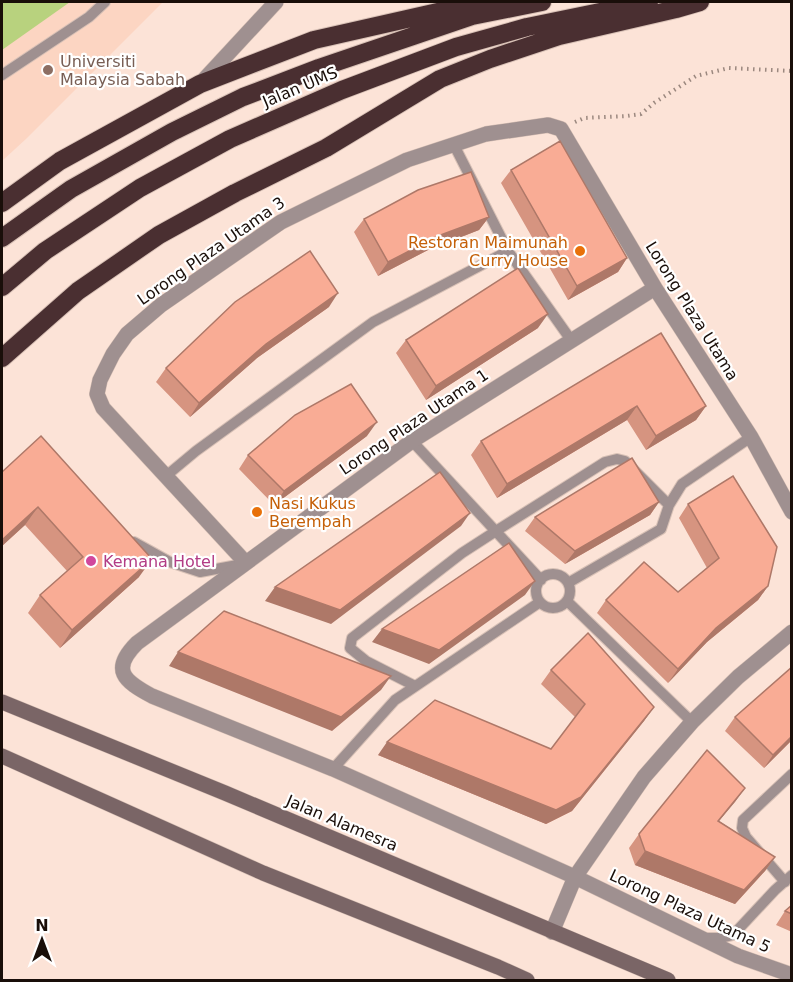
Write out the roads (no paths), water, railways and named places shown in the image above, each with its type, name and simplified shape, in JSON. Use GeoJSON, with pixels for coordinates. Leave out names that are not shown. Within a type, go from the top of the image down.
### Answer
{"type":"FeatureCollection","features":[{"type":"Feature","properties":{"kind":"highway"},"geometry":{"type":"LineString","coordinates":[[2,203],[60,161],[200,84],[314,40],[484,2]]}},
{"type":"Feature","properties":{"kind":"highway","name":"Jalan UMS"},"geometry":{"type":"LineString","coordinates":[[2,238],[71,189],[172,132],[243,97],[319,68],[472,16],[542,2]]}},
{"type":"Feature","properties":{"kind":"highway","name":"Jalan UMS"},"geometry":{"type":"LineString","coordinates":[[2,286],[45,251],[140,188],[240,134],[342,90],[456,47],[526,27],[649,2]]}},
{"type":"Feature","properties":{"kind":"highway"},"geometry":{"type":"LineString","coordinates":[[2,358],[78,291],[159,235],[326,148],[440,79],[490,59],[559,36],[700,2]]}},
{"type":"Feature","properties":{"kind":"street"},"geometry":{"type":"LineString","coordinates":[[200,84],[276,2]]}},
{"type":"Feature","properties":{"kind":"street","name":"Lorong Plaza Utama 3"},"geometry":{"type":"LineString","coordinates":[[246,563],[103,408],[97,394],[100,380],[112,354],[127,334],[161,305],[281,222],[407,160],[486,134],[548,125],[561,129]]}},
{"type":"Feature","properties":{"kind":"street","name":"Lorong Plaza Utama"},"geometry":{"type":"LineString","coordinates":[[561,129],[655,288],[751,437],[792,512]]}},
{"type":"Feature","properties":{"kind":"street","name":"Lorong Plaza Utama 1"},"geometry":{"type":"LineString","coordinates":[[122,667],[123,660],[137,644],[412,441],[655,288]]}},
{"type":"Feature","properties":{"kind":"street"},"geometry":{"type":"LineString","coordinates":[[552,932],[575,877],[644,777],[692,722],[738,677],[792,632]]}},
{"type":"Feature","properties":{"kind":"street","name":"Lorong Plaza Utama 5"},"geometry":{"type":"LineString","coordinates":[[122,667],[130,683],[152,696],[333,769],[575,877],[738,956],[792,975]]}},
{"type":"Feature","properties":{"kind":"street","name":"Jalan Alamesra"},"geometry":{"type":"LineString","coordinates":[[2,702],[668,981]]}},
{"type":"Feature","properties":{"kind":"street"},"geometry":{"type":"LineString","coordinates":[[2,756],[263,873],[498,967],[527,981]]}},
{"type":"Feature","properties":{"kind":"lane"},"geometry":{"type":"LineString","coordinates":[[2,75],[89,17],[105,2]]}},
{"type":"Feature","properties":{"kind":"lane"},"geometry":{"type":"LineString","coordinates":[[454,145],[508,251],[571,340]]}},
{"type":"Feature","properties":{"kind":"lane"},"geometry":{"type":"LineString","coordinates":[[166,476],[205,444],[373,322],[508,251]]}},
{"type":"Feature","properties":{"kind":"lane"},"geometry":{"type":"LineString","coordinates":[[568,583],[661,529],[669,505],[682,484],[751,437]]}},
{"type":"Feature","properties":{"kind":"lane"},"geometry":{"type":"LineString","coordinates":[[412,441],[541,580]]}},
{"type":"Feature","properties":{"kind":"lane"},"geometry":{"type":"LineString","coordinates":[[416,686],[366,661],[350,648],[351,638],[462,553],[605,462],[617,459],[625,461],[669,505]]}},
{"type":"Feature","properties":{"kind":"lane"},"geometry":{"type":"LineString","coordinates":[[134,542],[170,562],[200,572],[246,563]]}},
{"type":"Feature","properties":{"kind":"lane"},"geometry":{"type":"LineString","coordinates":[[555,574],[565,579],[571,592],[563,606],[551,608],[540,602],[536,588],[541,580],[545,576],[555,574]]}},
{"type":"Feature","properties":{"kind":"lane"},"geometry":{"type":"LineString","coordinates":[[567,601],[692,722]]}},
{"type":"Feature","properties":{"kind":"lane"},"geometry":{"type":"LineString","coordinates":[[333,769],[393,702],[540,602]]}},
{"type":"Feature","properties":{"kind":"lane"},"geometry":{"type":"LineString","coordinates":[[702,938],[721,938],[733,935],[788,878],[746,837],[742,828],[743,820],[747,815],[792,774]]}},
{"type":"Feature","properties":{"kind":"place","name":"Universiti Malaysia Sabah"},"geometry":{"type":"Point","coordinates":[48,70]}},
{"type":"Feature","properties":{"kind":"place","name":"Restoran Maimunah Curry House"},"geometry":{"type":"Point","coordinates":[580,251]}},
{"type":"Feature","properties":{"kind":"place","name":"Nasi Kukus Berempah"},"geometry":{"type":"Point","coordinates":[257,512]}},
{"type":"Feature","properties":{"kind":"place","name":"Kemana Hotel"},"geometry":{"type":"Point","coordinates":[91,561]}}]}
